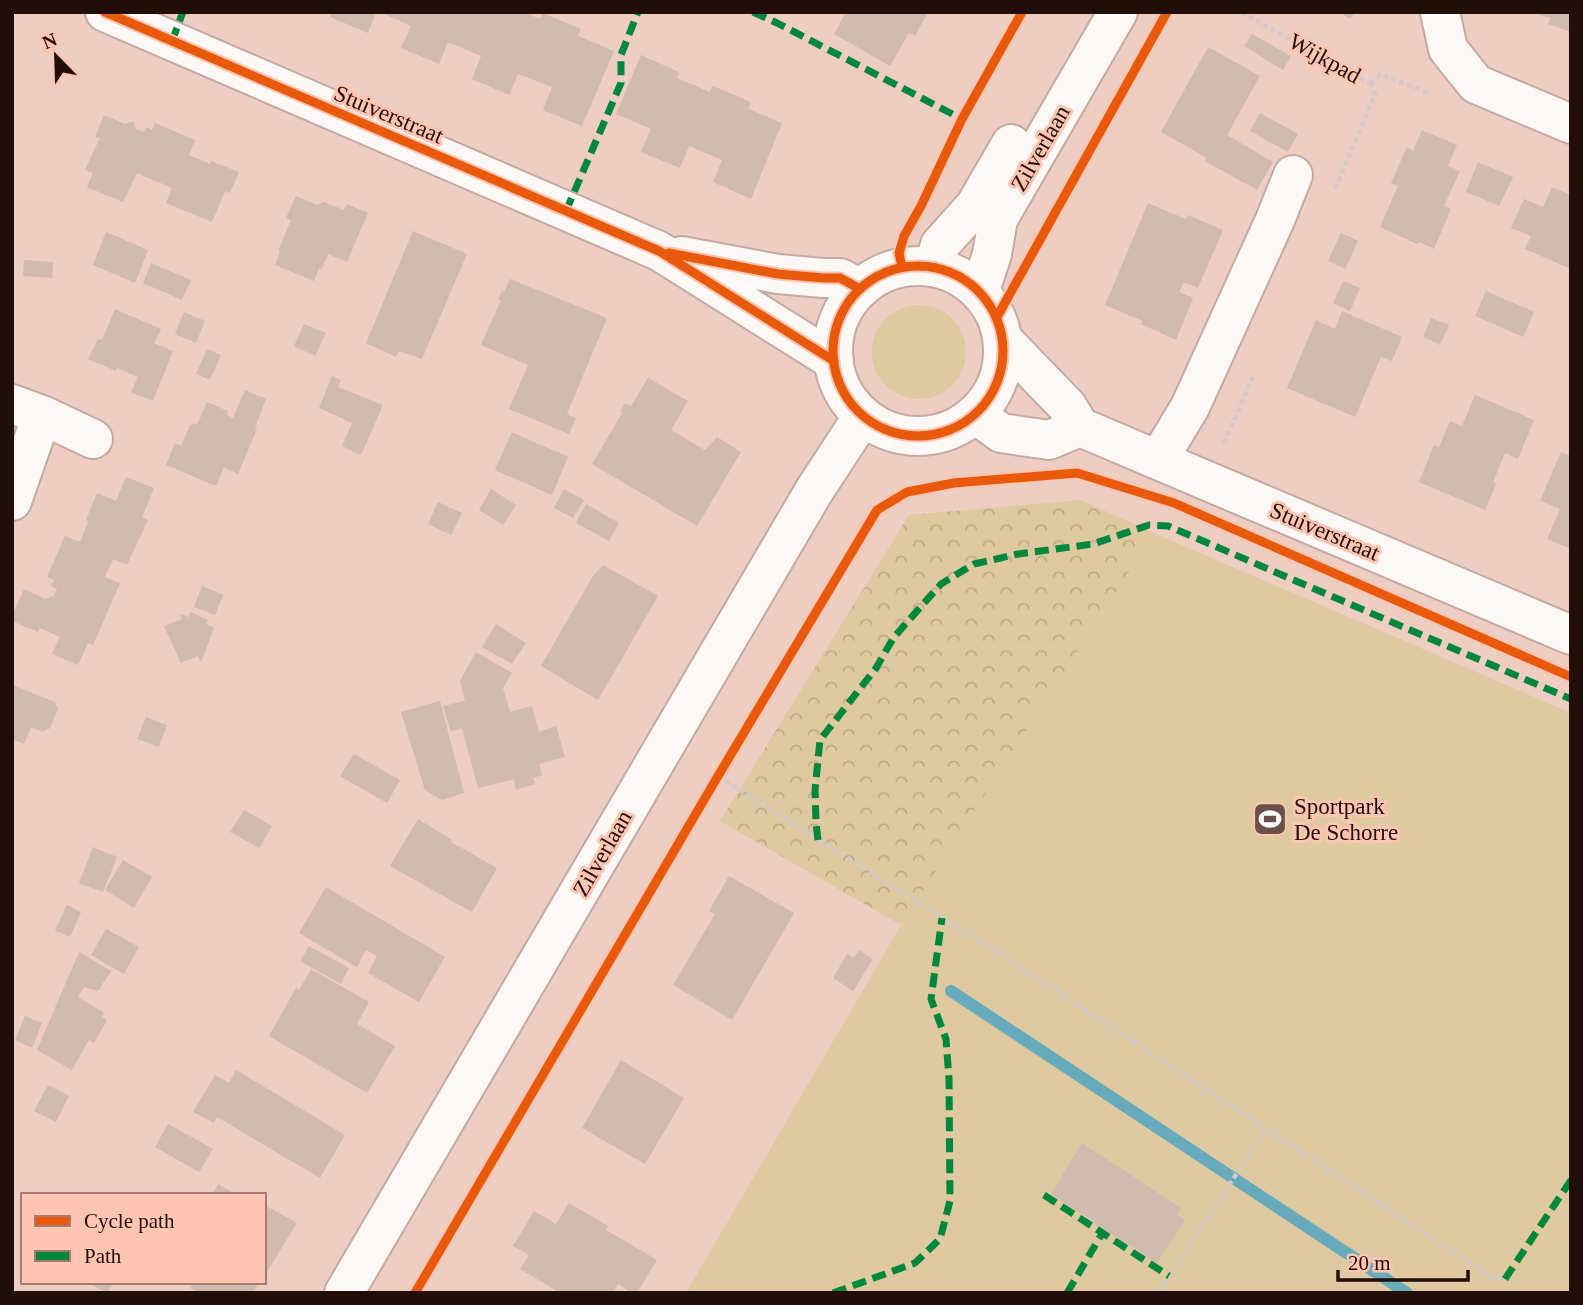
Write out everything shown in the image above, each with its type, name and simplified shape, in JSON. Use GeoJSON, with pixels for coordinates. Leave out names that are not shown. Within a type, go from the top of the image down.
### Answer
{"type":"FeatureCollection","features":[{"type":"Feature","properties":{"kind":"street","name":"Stuiverstraat"},"geometry":{"type":"LineString","coordinates":[[105,12],[659,251],[834,361]]}},
{"type":"Feature","properties":{"kind":"street","name":"Zilverlaan"},"geometry":{"type":"LineString","coordinates":[[934,267],[940,245],[975,206],[1087,12]]}},
{"type":"Feature","properties":{"kind":"street","name":"Zilverlaan"},"geometry":{"type":"LineString","coordinates":[[980,291],[992,254],[998,219],[1118,12]]}},
{"type":"Feature","properties":{"kind":"street"},"geometry":{"type":"LineString","coordinates":[[1440,12],[1448,49],[1476,84],[1571,124]]}},
{"type":"Feature","properties":{"kind":"street"},"geometry":{"type":"LineString","coordinates":[[1158,460],[1189,407],[1293,175]]}},
{"type":"Feature","properties":{"kind":"street","name":"Stuiverstraat"},"geometry":{"type":"LineString","coordinates":[[659,251],[778,274],[840,278],[860,289]]}},
{"type":"Feature","properties":{"kind":"street"},"geometry":{"type":"LineString","coordinates":[[902,267],[934,267],[955,273],[980,291],[997,317],[1003,340],[1003,364],[995,389],[975,414],[961,424],[945,432],[902,434],[881,427],[863,416],[849,401],[839,382],[834,361],[834,340],[839,319],[851,298],[868,281],[902,267]]}},
{"type":"Feature","properties":{"kind":"street"},"geometry":{"type":"LineString","coordinates":[[975,414],[1001,433],[1049,440],[1080,427],[1067,406],[1003,340]]}},
{"type":"Feature","properties":{"kind":"street"},"geometry":{"type":"LineString","coordinates":[[12,501],[27,409],[93,439]]}},
{"type":"Feature","properties":{"kind":"street","name":"Zilverlaan"},"geometry":{"type":"LineString","coordinates":[[344,1293],[814,491],[863,416]]}},
{"type":"Feature","properties":{"kind":"street","name":"Stuiverstraat"},"geometry":{"type":"LineString","coordinates":[[1080,427],[1571,635]]}},
{"type":"Feature","properties":{"kind":"path"},"geometry":{"type":"LineString","coordinates":[[711,788],[725,765]]}},
{"type":"Feature","properties":{"kind":"path"},"geometry":{"type":"LineString","coordinates":[[718,776],[1011,961],[1490,1276],[1505,1279]]}},
{"type":"Feature","properties":{"kind":"path"},"geometry":{"type":"LineString","coordinates":[[1161,1293],[1167,1279],[1266,1129]]}},
{"type":"Feature","properties":{"kind":"green space"},"geometry":{"type":"Polygon","coordinates":[[[919,305],[937,308],[952,319],[963,334],[966,352],[963,370],[952,385],[937,396],[919,399],[901,396],[886,385],[875,370],[872,352],[875,334],[886,319],[901,308],[919,305]]]}},
{"type":"Feature","properties":{"kind":"green space"},"geometry":{"type":"Polygon","coordinates":[[[1081,500],[1154,533],[901,925],[720,821],[909,515],[1081,500]]]}},
{"type":"Feature","properties":{"kind":"green space","name":"Sportpark De Schorre"},"geometry":{"type":"Polygon","coordinates":[[[1154,533],[1571,713],[1571,1293],[686,1293],[901,925],[1154,533]]]}},
{"type":"Feature","properties":{"kind":"building"},"geometry":{"type":"Polygon","coordinates":[[[332,12],[376,12],[368,33],[330,17],[332,12]]]}},
{"type":"Feature","properties":{"kind":"building"},"geometry":{"type":"Polygon","coordinates":[[[380,12],[524,12],[540,19],[543,13],[581,29],[578,36],[614,51],[582,126],[543,110],[552,87],[518,74],[509,95],[472,79],[481,56],[448,42],[439,64],[401,48],[411,26],[380,12]]]}},
{"type":"Feature","properties":{"kind":"building"},"geometry":{"type":"Polygon","coordinates":[[[846,12],[928,12],[915,36],[909,33],[890,66],[834,34],[846,12]]]}},
{"type":"Feature","properties":{"kind":"building"},"geometry":{"type":"Polygon","coordinates":[[[1339,12],[1355,12],[1350,19],[1339,12]]]}},
{"type":"Feature","properties":{"kind":"building"},"geometry":{"type":"Polygon","coordinates":[[[1571,12],[1571,32],[1548,24],[1550,18],[1535,13],[1571,12]]]}},
{"type":"Feature","properties":{"kind":"building"},"geometry":{"type":"Polygon","coordinates":[[[1252,34],[1291,56],[1283,70],[1244,46],[1252,34]]]}},
{"type":"Feature","properties":{"kind":"building"},"geometry":{"type":"Polygon","coordinates":[[[1208,47],[1260,76],[1227,135],[1273,162],[1257,190],[1161,132],[1208,47]]]}},
{"type":"Feature","properties":{"kind":"building"},"geometry":{"type":"Polygon","coordinates":[[[641,55],[679,72],[677,78],[710,92],[713,86],[751,102],[748,109],[782,123],[751,199],[713,182],[722,160],[689,146],[680,168],[641,152],[651,129],[616,114],[641,55]]]}},
{"type":"Feature","properties":{"kind":"building"},"geometry":{"type":"Polygon","coordinates":[[[1260,113],[1298,134],[1288,152],[1250,131],[1260,113]]]}},
{"type":"Feature","properties":{"kind":"building"},"geometry":{"type":"Polygon","coordinates":[[[104,115],[125,124],[133,121],[136,129],[144,132],[146,127],[152,130],[155,123],[195,140],[189,155],[239,172],[230,193],[225,191],[212,222],[166,203],[172,188],[137,173],[123,202],[87,187],[93,173],[85,170],[100,138],[95,137],[104,115]]]}},
{"type":"Feature","properties":{"kind":"building"},"geometry":{"type":"Polygon","coordinates":[[[1422,130],[1457,145],[1448,166],[1460,171],[1444,206],[1451,209],[1434,249],[1380,227],[1398,186],[1391,183],[1407,147],[1413,151],[1422,130]]]}},
{"type":"Feature","properties":{"kind":"building"},"geometry":{"type":"Polygon","coordinates":[[[1478,162],[1513,177],[1499,206],[1466,192],[1478,162]]]}},
{"type":"Feature","properties":{"kind":"building"},"geometry":{"type":"Polygon","coordinates":[[[1552,187],[1571,195],[1571,269],[1525,249],[1531,236],[1511,228],[1524,199],[1543,207],[1552,187]]]}},
{"type":"Feature","properties":{"kind":"building"},"geometry":{"type":"Polygon","coordinates":[[[296,196],[317,205],[324,202],[344,210],[347,204],[368,213],[347,262],[328,254],[314,281],[275,265],[291,220],[286,218],[296,196]]]}},
{"type":"Feature","properties":{"kind":"building"},"geometry":{"type":"Polygon","coordinates":[[[1148,203],[1186,219],[1188,215],[1223,230],[1198,288],[1184,282],[1179,292],[1193,298],[1176,340],[1141,324],[1143,321],[1105,305],[1148,203]]]}},
{"type":"Feature","properties":{"kind":"building"},"geometry":{"type":"Polygon","coordinates":[[[413,231],[467,254],[422,359],[399,351],[396,357],[366,343],[413,231]]]}},
{"type":"Feature","properties":{"kind":"building"},"geometry":{"type":"Polygon","coordinates":[[[106,232],[148,250],[135,283],[93,265],[106,232]]]}},
{"type":"Feature","properties":{"kind":"building"},"geometry":{"type":"Polygon","coordinates":[[[1341,233],[1358,241],[1345,269],[1328,261],[1341,233]]]}},
{"type":"Feature","properties":{"kind":"building"},"geometry":{"type":"Polygon","coordinates":[[[24,260],[53,262],[52,278],[23,276],[24,260]]]}},
{"type":"Feature","properties":{"kind":"building"},"geometry":{"type":"Polygon","coordinates":[[[151,263],[191,280],[182,300],[143,283],[151,263]]]}},
{"type":"Feature","properties":{"kind":"building"},"geometry":{"type":"Polygon","coordinates":[[[510,279],[607,318],[567,414],[576,418],[569,434],[509,409],[528,365],[481,345],[501,300],[498,300],[510,279]]]}},
{"type":"Feature","properties":{"kind":"building"},"geometry":{"type":"Polygon","coordinates":[[[1343,281],[1360,288],[1350,311],[1333,303],[1343,281]]]}},
{"type":"Feature","properties":{"kind":"building"},"geometry":{"type":"Polygon","coordinates":[[[1486,291],[1534,312],[1523,337],[1475,316],[1486,291]]]}},
{"type":"Feature","properties":{"kind":"building"},"geometry":{"type":"Polygon","coordinates":[[[115,309],[161,329],[154,343],[173,351],[153,401],[131,392],[138,377],[88,359],[98,339],[102,340],[115,309]]]}},
{"type":"Feature","properties":{"kind":"building"},"geometry":{"type":"Polygon","coordinates":[[[1342,311],[1402,337],[1392,361],[1381,357],[1355,417],[1287,388],[1316,320],[1335,329],[1342,311]]]}},
{"type":"Feature","properties":{"kind":"building"},"geometry":{"type":"Polygon","coordinates":[[[184,312],[205,321],[196,343],[175,334],[184,312]]]}},
{"type":"Feature","properties":{"kind":"building"},"geometry":{"type":"Polygon","coordinates":[[[1431,318],[1449,325],[1440,345],[1423,337],[1431,318]]]}},
{"type":"Feature","properties":{"kind":"building"},"geometry":{"type":"Polygon","coordinates":[[[304,324],[326,333],[315,356],[294,346],[304,324]]]}},
{"type":"Feature","properties":{"kind":"building"},"geometry":{"type":"Polygon","coordinates":[[[207,349],[221,355],[210,380],[196,374],[207,349]]]}},
{"type":"Feature","properties":{"kind":"building"},"geometry":{"type":"Polygon","coordinates":[[[332,376],[341,380],[338,387],[383,405],[361,455],[342,446],[352,423],[319,408],[332,376]]]}},
{"type":"Feature","properties":{"kind":"building"},"geometry":{"type":"Polygon","coordinates":[[[648,378],[688,401],[671,430],[705,450],[717,437],[741,452],[697,526],[592,464],[622,413],[620,412],[625,403],[631,406],[648,378]]]}},
{"type":"Feature","properties":{"kind":"building"},"geometry":{"type":"Polygon","coordinates":[[[245,390],[266,399],[238,474],[224,467],[216,486],[166,465],[175,443],[181,446],[190,425],[198,423],[207,402],[228,411],[227,415],[233,418],[245,390]]]}},
{"type":"Feature","properties":{"kind":"building"},"geometry":{"type":"Polygon","coordinates":[[[1475,395],[1534,420],[1518,459],[1505,453],[1485,510],[1419,482],[1434,445],[1439,447],[1450,421],[1462,426],[1475,395]]]}},
{"type":"Feature","properties":{"kind":"building"},"geometry":{"type":"Polygon","coordinates":[[[512,432],[568,457],[552,495],[495,470],[512,432]]]}},
{"type":"Feature","properties":{"kind":"building"},"geometry":{"type":"Polygon","coordinates":[[[1561,452],[1571,456],[1571,549],[1547,539],[1560,509],[1540,501],[1561,452]]]}},
{"type":"Feature","properties":{"kind":"building"},"geometry":{"type":"Polygon","coordinates":[[[126,477],[154,488],[142,517],[148,520],[127,565],[113,559],[105,577],[120,583],[93,645],[88,643],[78,665],[52,654],[60,637],[40,628],[38,632],[12,621],[12,616],[24,589],[45,599],[54,596],[57,589],[51,586],[54,580],[47,577],[65,536],[80,542],[97,493],[116,501],[126,477]]]}},
{"type":"Feature","properties":{"kind":"building"},"geometry":{"type":"Polygon","coordinates":[[[491,489],[516,505],[503,525],[479,510],[491,489]]]}},
{"type":"Feature","properties":{"kind":"building"},"geometry":{"type":"Polygon","coordinates":[[[564,489],[584,500],[573,518],[554,508],[564,489]]]}},
{"type":"Feature","properties":{"kind":"building"},"geometry":{"type":"Polygon","coordinates":[[[438,502],[462,513],[451,535],[428,524],[438,502]]]}},
{"type":"Feature","properties":{"kind":"building"},"geometry":{"type":"Polygon","coordinates":[[[586,504],[619,523],[609,541],[576,523],[586,504]]]}},
{"type":"Feature","properties":{"kind":"building"},"geometry":{"type":"Polygon","coordinates":[[[603,565],[658,596],[598,700],[541,666],[593,576],[603,565]]]}},
{"type":"Feature","properties":{"kind":"building"},"geometry":{"type":"Polygon","coordinates":[[[202,586],[223,595],[215,615],[194,607],[202,586]]]}},
{"type":"Feature","properties":{"kind":"building"},"geometry":{"type":"Polygon","coordinates":[[[190,612],[208,620],[206,624],[214,628],[201,662],[198,656],[181,663],[164,626],[182,619],[180,614],[189,617],[190,612]]]}},
{"type":"Feature","properties":{"kind":"building"},"geometry":{"type":"Polygon","coordinates":[[[496,624],[526,643],[512,664],[482,647],[496,624]]]}},
{"type":"Feature","properties":{"kind":"building"},"geometry":{"type":"Polygon","coordinates":[[[476,652],[512,673],[503,688],[510,712],[532,706],[539,732],[556,726],[565,757],[539,764],[542,775],[533,778],[535,784],[516,790],[514,779],[478,788],[462,728],[451,732],[443,706],[465,701],[460,681],[476,652]]]}},
{"type":"Feature","properties":{"kind":"building"},"geometry":{"type":"Polygon","coordinates":[[[12,685],[55,702],[58,709],[50,728],[43,732],[31,727],[24,744],[12,739],[12,685]]]}},
{"type":"Feature","properties":{"kind":"building"},"geometry":{"type":"Polygon","coordinates":[[[440,701],[464,793],[442,800],[425,790],[401,712],[440,701]]]}},
{"type":"Feature","properties":{"kind":"building"},"geometry":{"type":"Polygon","coordinates":[[[146,717],[167,725],[159,747],[137,739],[146,717]]]}},
{"type":"Feature","properties":{"kind":"building"},"geometry":{"type":"Polygon","coordinates":[[[354,754],[400,780],[387,803],[340,776],[354,754]]]}},
{"type":"Feature","properties":{"kind":"building"},"geometry":{"type":"Polygon","coordinates":[[[244,810],[272,826],[259,848],[230,832],[244,810]]]}},
{"type":"Feature","properties":{"kind":"building"},"geometry":{"type":"Polygon","coordinates":[[[418,819],[452,840],[451,842],[497,868],[472,912],[390,866],[418,819]]]}},
{"type":"Feature","properties":{"kind":"building"},"geometry":{"type":"Polygon","coordinates":[[[93,847],[117,857],[103,892],[79,883],[93,847]]]}},
{"type":"Feature","properties":{"kind":"building"},"geometry":{"type":"Polygon","coordinates":[[[123,860],[152,877],[134,908],[105,890],[123,860]]]}},
{"type":"Feature","properties":{"kind":"building"},"geometry":{"type":"Polygon","coordinates":[[[729,876],[794,913],[732,1020],[673,985],[715,914],[709,911],[729,876]]]}},
{"type":"Feature","properties":{"kind":"building"},"geometry":{"type":"Polygon","coordinates":[[[326,887],[445,957],[419,1002],[368,973],[377,956],[366,950],[357,967],[299,933],[326,887]]]}},
{"type":"Feature","properties":{"kind":"building"},"geometry":{"type":"Polygon","coordinates":[[[67,905],[81,912],[70,937],[55,930],[67,905]]]}},
{"type":"Feature","properties":{"kind":"building"},"geometry":{"type":"Polygon","coordinates":[[[106,929],[139,947],[124,974],[91,955],[106,929]]]}},
{"type":"Feature","properties":{"kind":"building"},"geometry":{"type":"Polygon","coordinates":[[[309,946],[349,968],[341,984],[300,961],[309,946]]]}},
{"type":"Feature","properties":{"kind":"building"},"geometry":{"type":"Polygon","coordinates":[[[859,950],[873,959],[853,991],[833,978],[847,954],[854,958],[859,950]]]}},
{"type":"Feature","properties":{"kind":"building"},"geometry":{"type":"Polygon","coordinates":[[[79,952],[111,971],[98,991],[84,987],[78,997],[104,1013],[102,1017],[107,1020],[94,1043],[89,1040],[72,1070],[37,1050],[79,952]]]}},
{"type":"Feature","properties":{"kind":"building"},"geometry":{"type":"Polygon","coordinates":[[[311,969],[369,1002],[357,1024],[395,1046],[367,1093],[269,1036],[296,988],[299,990],[311,969]]]}},
{"type":"Feature","properties":{"kind":"building"},"geometry":{"type":"Polygon","coordinates":[[[25,1016],[42,1023],[32,1048],[15,1040],[25,1016]]]}},
{"type":"Feature","properties":{"kind":"building"},"geometry":{"type":"Polygon","coordinates":[[[621,1060],[684,1098],[645,1164],[582,1128],[621,1060]]]}},
{"type":"Feature","properties":{"kind":"building"},"geometry":{"type":"Polygon","coordinates":[[[236,1070],[345,1135],[320,1178],[217,1117],[214,1123],[193,1112],[215,1075],[229,1083],[236,1070]]]}},
{"type":"Feature","properties":{"kind":"building"},"geometry":{"type":"Polygon","coordinates":[[[48,1085],[69,1096],[56,1122],[34,1111],[48,1085]]]}},
{"type":"Feature","properties":{"kind":"building"},"geometry":{"type":"Polygon","coordinates":[[[168,1124],[213,1149],[199,1172],[155,1147],[168,1124]]]}},
{"type":"Feature","properties":{"kind":"building"},"geometry":{"type":"Polygon","coordinates":[[[1082,1143],[1181,1208],[1177,1215],[1185,1220],[1157,1263],[1051,1194],[1082,1143]]]}},
{"type":"Feature","properties":{"kind":"building"},"geometry":{"type":"Polygon","coordinates":[[[218,1184],[234,1193],[213,1193],[218,1184]]]}},
{"type":"Feature","properties":{"kind":"building"},"geometry":{"type":"Polygon","coordinates":[[[569,1203],[608,1226],[606,1230],[657,1260],[637,1293],[632,1293],[618,1284],[613,1293],[560,1293],[520,1269],[529,1255],[513,1246],[534,1211],[556,1224],[569,1203]]]}},
{"type":"Feature","properties":{"kind":"building"},"geometry":{"type":"Polygon","coordinates":[[[266,1206],[297,1223],[266,1271],[266,1206]]]}},
{"type":"Feature","properties":{"kind":"building"},"geometry":{"type":"Polygon","coordinates":[[[91,1284],[113,1284],[107,1293],[91,1284]]]}},
{"type":"Feature","properties":{"kind":"building"},"geometry":{"type":"Polygon","coordinates":[[[193,1284],[258,1284],[253,1293],[199,1293],[190,1288],[193,1284]]]}},
{"type":"Feature","properties":{"kind":"waterway"},"geometry":{"type":"LineString","coordinates":[[951,991],[1407,1293]]}},
{"type":"Feature","properties":{"kind":"marked path"},"geometry":{"type":"LineString","coordinates":[[172,41],[183,12]]}},
{"type":"Feature","properties":{"kind":"marked path"},"geometry":{"type":"LineString","coordinates":[[566,211],[621,83],[621,55],[638,12]]}},
{"type":"Feature","properties":{"kind":"marked path"},"geometry":{"type":"LineString","coordinates":[[753,12],[962,119]]}},
{"type":"Feature","properties":{"kind":"marked path"},"geometry":{"type":"LineString","coordinates":[[818,840],[815,790],[820,740],[876,668],[894,637],[941,584],[974,564],[1018,554],[1093,544],[1149,525],[1168,526],[1571,699]]}},
{"type":"Feature","properties":{"kind":"marked path"},"geometry":{"type":"LineString","coordinates":[[833,1293],[915,1263],[940,1239],[950,1201],[949,1079],[946,1039],[931,999],[942,918]]}},
{"type":"Feature","properties":{"kind":"marked path"},"geometry":{"type":"LineString","coordinates":[[1505,1279],[1571,1180]]}},
{"type":"Feature","properties":{"kind":"marked path"},"geometry":{"type":"LineString","coordinates":[[1044,1195],[1169,1276]]}},
{"type":"Feature","properties":{"kind":"marked path"},"geometry":{"type":"LineString","coordinates":[[1067,1293],[1103,1232]]}},
{"type":"Feature","properties":{"kind":"cycle path"},"geometry":{"type":"LineString","coordinates":[[105,12],[659,251],[834,361]]}},
{"type":"Feature","properties":{"kind":"cycle path"},"geometry":{"type":"LineString","coordinates":[[902,267],[899,253],[904,236],[962,119],[1022,12]]}},
{"type":"Feature","properties":{"kind":"cycle path"},"geometry":{"type":"LineString","coordinates":[[997,317],[1167,12]]}},
{"type":"Feature","properties":{"kind":"cycle path"},"geometry":{"type":"LineString","coordinates":[[669,253],[778,274],[840,278],[860,289]]}},
{"type":"Feature","properties":{"kind":"cycle path"},"geometry":{"type":"LineString","coordinates":[[918,266],[950,273],[978,291],[996,319],[1003,351],[996,383],[978,411],[950,429],[918,436],[886,429],[858,411],[840,383],[833,351],[840,319],[858,291],[886,273],[918,266]]}},
{"type":"Feature","properties":{"kind":"cycle path"},"geometry":{"type":"LineString","coordinates":[[415,1293],[877,510],[907,492],[954,483],[1077,473],[1174,503],[1571,677]]}},
{"type":"Feature","properties":{"kind":"place","name":"Sportpark De Schorre"},"geometry":{"type":"Point","coordinates":[1270,819]}}]}
